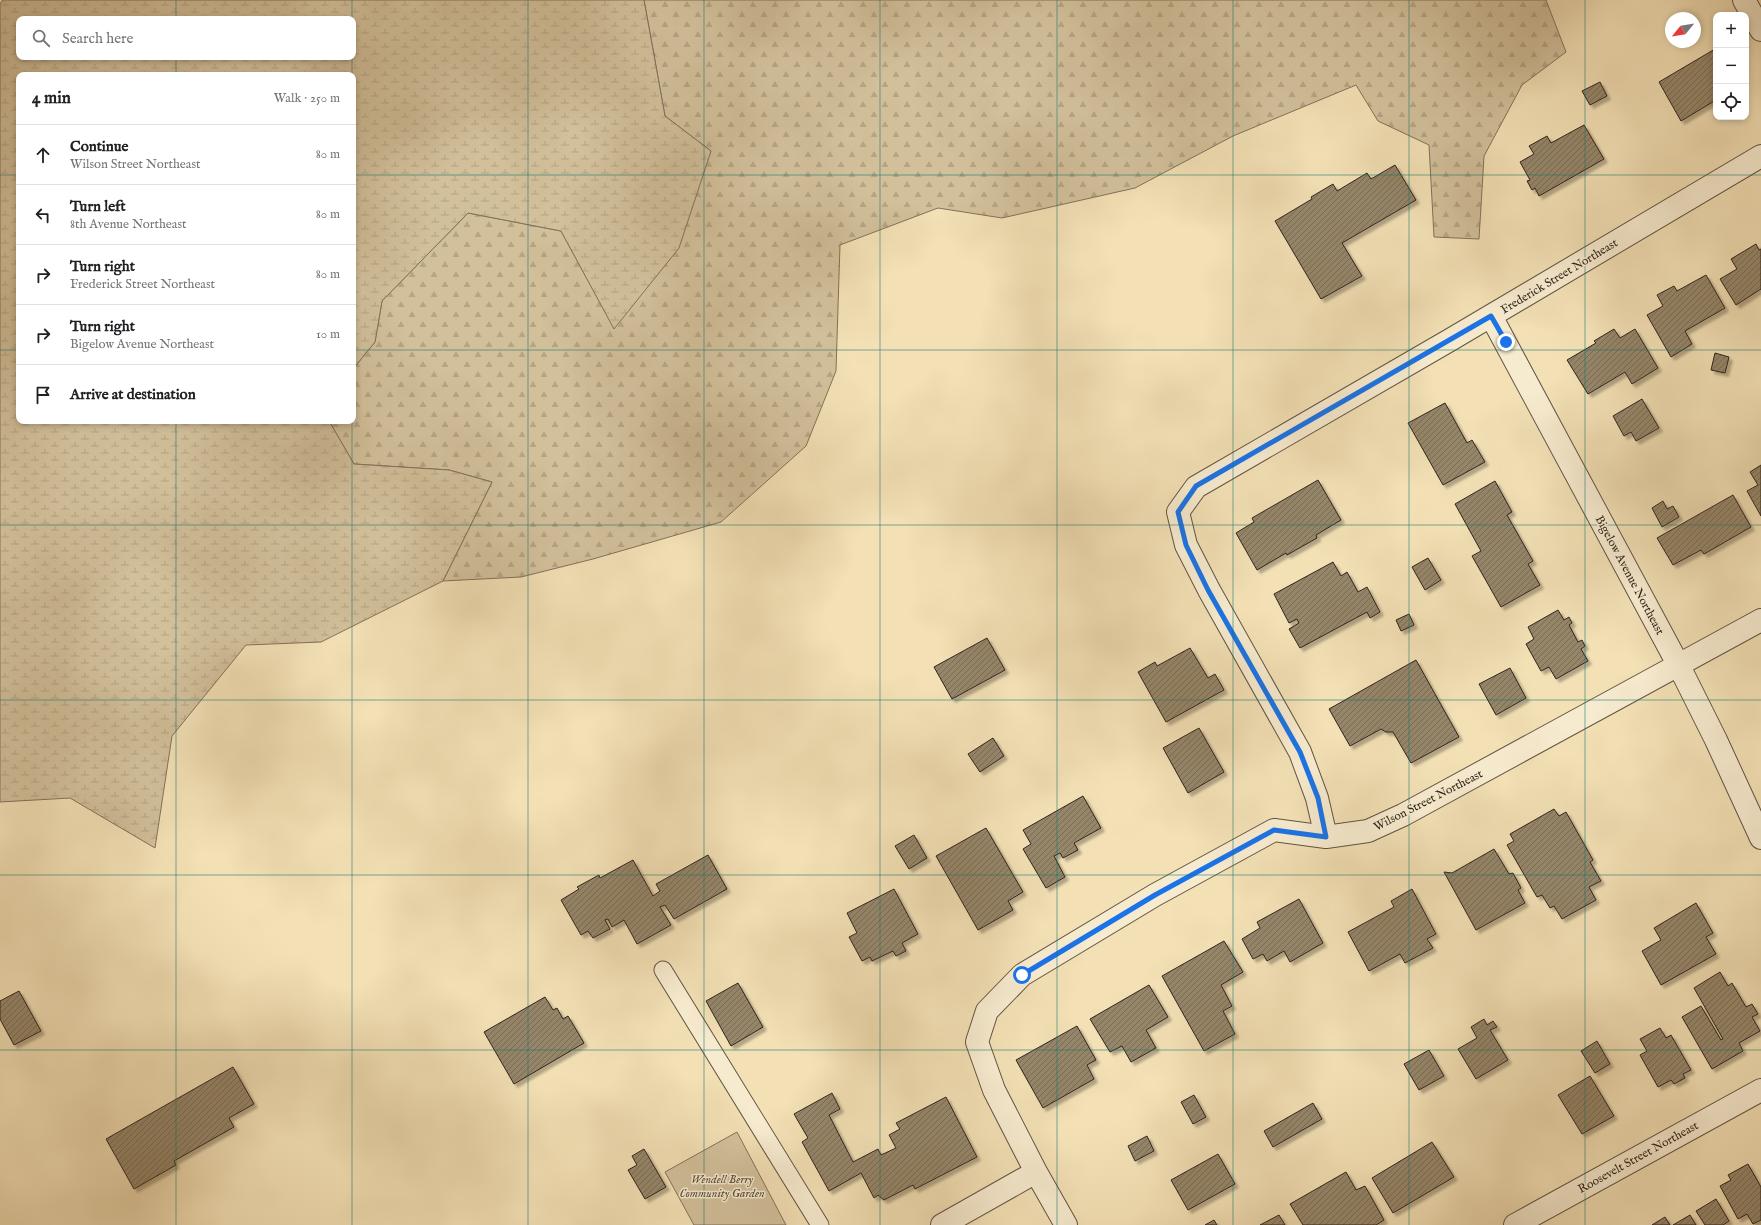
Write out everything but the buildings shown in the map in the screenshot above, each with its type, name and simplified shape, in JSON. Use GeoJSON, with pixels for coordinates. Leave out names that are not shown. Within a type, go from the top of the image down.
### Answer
{"type":"FeatureCollection","features":[{"type":"Feature","properties":{"kind":"street"},"geometry":{"type":"LineString","coordinates":[[1744,0],[1761,30]]}},
{"type":"Feature","properties":{"kind":"street","name":"Frederick Street Northeast"},"geometry":{"type":"LineString","coordinates":[[1326,837],[1318,798],[1300,752],[1208,590],[1186,545],[1178,512],[1196,486],[1491,316],[1761,156]]}},
{"type":"Feature","properties":{"kind":"street","name":"Bigelow Avenue Northeast"},"geometry":{"type":"LineString","coordinates":[[1491,316],[1679,666],[1716,740],[1761,838]]}},
{"type":"Feature","properties":{"kind":"street","name":"Wilson Street Northeast"},"geometry":{"type":"LineString","coordinates":[[1066,1225],[1036,1172],[994,1090],[977,1042],[987,1011],[1022,975],[1155,895],[1274,830],[1326,837],[1368,831],[1403,816],[1761,620]]}},
{"type":"Feature","properties":{"kind":"street","name":"Roosevelt Street Northeast"},"geometry":{"type":"LineString","coordinates":[[1515,1225],[1761,1090]]}},
{"type":"Feature","properties":{"kind":"street"},"geometry":{"type":"LineString","coordinates":[[942,1225],[1036,1172]]}},
{"type":"Feature","properties":{"kind":"lane"},"geometry":{"type":"LineString","coordinates":[[663,970],[820,1225]]}},
{"type":"Feature","properties":{"kind":"green space"},"geometry":{"type":"Polygon","coordinates":[[[3,0],[644,0],[665,116],[711,151],[679,248],[614,329],[561,231],[468,213],[382,301],[375,342],[356,365],[356,72],[16,72],[16,424],[331,424],[354,464],[449,470],[492,482],[443,581],[321,642],[246,645],[172,736],[155,848],[70,798],[0,802],[0,4],[3,0]]]}},
{"type":"Feature","properties":{"kind":"green space"},"geometry":{"type":"Polygon","coordinates":[[[644,0],[1546,0],[1566,52],[1522,85],[1484,156],[1479,239],[1434,237],[1429,145],[1378,121],[1356,85],[1233,136],[1135,188],[1002,218],[938,208],[840,245],[836,371],[806,446],[721,522],[593,559],[521,577],[443,581],[492,482],[449,470],[354,464],[331,424],[356,424],[356,365],[375,342],[382,301],[468,213],[561,231],[614,328],[711,151],[665,116],[644,0]]]}},
{"type":"Feature","properties":{"kind":"green space","name":"Wendell Berry Community Garden"},"geometry":{"type":"Polygon","coordinates":[[[737,1132],[786,1225],[694,1225],[665,1172],[737,1132]]]}},
{"type":"Feature","properties":{"kind":"route"},"geometry":{"type":"LineString","coordinates":[[1022,975],[1155,895],[1274,830],[1326,837],[1318,798],[1300,752],[1208,590],[1186,545],[1178,512],[1196,486],[1281,439],[1491,316],[1506,342]]}}]}
